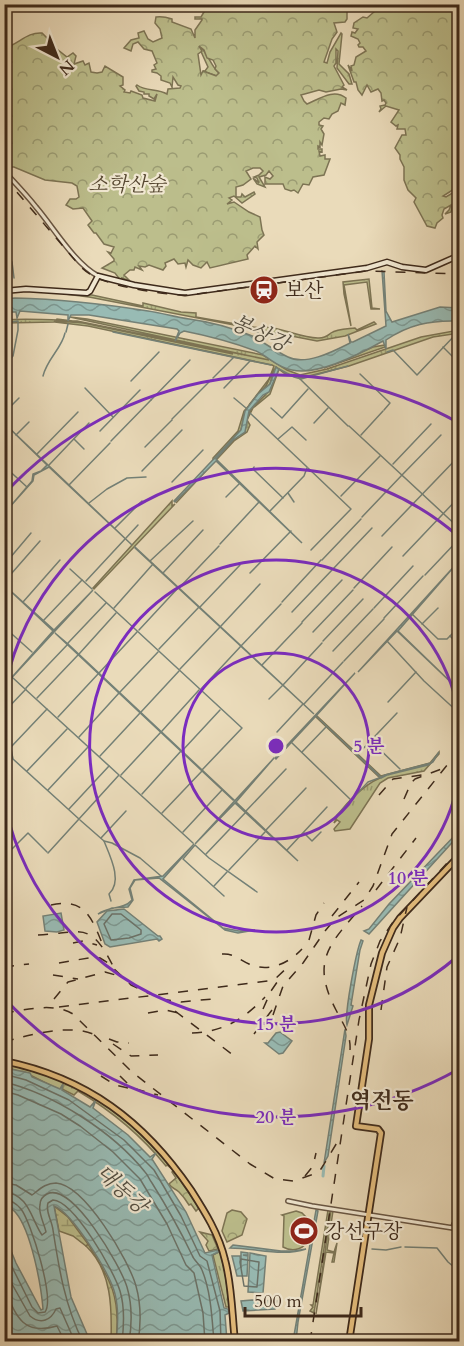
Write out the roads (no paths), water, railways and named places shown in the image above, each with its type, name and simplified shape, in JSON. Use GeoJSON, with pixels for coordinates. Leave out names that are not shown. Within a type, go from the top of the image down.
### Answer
{"type":"FeatureCollection","features":[{"type":"Feature","properties":{"kind":"main road"},"geometry":{"type":"LineString","coordinates":[[4,291],[21,289],[87,293],[98,276],[134,285],[185,293],[367,268],[383,262],[426,270],[459,255]]}},
{"type":"Feature","properties":{"kind":"main road"},"geometry":{"type":"LineString","coordinates":[[349,1341],[381,1131],[356,1126],[369,1039],[369,1005],[384,948],[398,920],[459,855]]}},
{"type":"Feature","properties":{"kind":"main road"},"geometry":{"type":"LineString","coordinates":[[4,1061],[46,1072],[82,1087],[123,1113],[153,1141],[174,1166],[212,1224],[225,1260],[235,1341]]}},
{"type":"Feature","properties":{"kind":"street"},"geometry":{"type":"LineString","coordinates":[[4,171],[78,260],[98,276]]}},
{"type":"Feature","properties":{"kind":"street"},"geometry":{"type":"LineString","coordinates":[[288,1201],[453,1228],[459,1219]]}},
{"type":"Feature","properties":{"kind":"water"},"geometry":{"type":"Polygon","coordinates":[[[382,271],[384,272],[386,311],[392,322],[440,307],[459,308],[459,322],[438,321],[420,324],[386,340],[386,349],[383,341],[339,363],[302,371],[287,369],[256,351],[202,335],[184,331],[175,341],[179,331],[177,329],[89,315],[71,315],[68,321],[68,315],[20,311],[17,318],[16,312],[5,312],[5,299],[15,298],[82,302],[148,311],[231,328],[255,337],[259,330],[256,337],[259,340],[288,357],[303,360],[320,356],[350,343],[348,334],[353,342],[386,326],[382,271]]]}},
{"type":"Feature","properties":{"kind":"water"},"geometry":{"type":"Polygon","coordinates":[[[276,367],[279,369],[269,392],[263,395],[249,411],[245,432],[233,440],[216,459],[302,543],[216,461],[174,501],[241,430],[245,411],[258,394],[270,384],[276,367]]]}},
{"type":"Feature","properties":{"kind":"water"},"geometry":{"type":"Polygon","coordinates":[[[5,424],[132,545],[49,467],[34,475],[33,481],[8,509],[32,481],[33,474],[41,471],[47,465],[5,424]]]}},
{"type":"Feature","properties":{"kind":"water"},"geometry":{"type":"Polygon","coordinates":[[[135,547],[314,714],[135,548],[135,547]]]}},
{"type":"Feature","properties":{"kind":"water"},"geometry":{"type":"Polygon","coordinates":[[[459,561],[398,631],[459,690],[397,631],[358,672],[459,561]]]}},
{"type":"Feature","properties":{"kind":"water"},"geometry":{"type":"Polygon","coordinates":[[[4,585],[54,630],[93,590],[5,685],[53,631],[4,585]]]}},
{"type":"Feature","properties":{"kind":"water"},"geometry":{"type":"Polygon","coordinates":[[[55,633],[68,644],[234,800],[233,800],[55,633]]]}},
{"type":"Feature","properties":{"kind":"water"},"geometry":{"type":"Polygon","coordinates":[[[355,673],[276,759],[275,758],[355,673]]]}},
{"type":"Feature","properties":{"kind":"water"},"geometry":{"type":"Polygon","coordinates":[[[316,716],[381,777],[431,763],[439,752],[433,762],[428,765],[381,778],[316,716]]]}},
{"type":"Feature","properties":{"kind":"water"},"geometry":{"type":"Polygon","coordinates":[[[274,758],[236,802],[298,861],[235,803],[195,844],[274,758]]]}},
{"type":"Feature","properties":{"kind":"water"},"geometry":{"type":"Polygon","coordinates":[[[459,831],[459,835],[369,934],[364,931],[369,929],[389,904],[459,831]]]}},
{"type":"Feature","properties":{"kind":"water"},"geometry":{"type":"Polygon","coordinates":[[[194,844],[163,879],[223,928],[239,931],[255,930],[238,933],[225,930],[159,878],[135,880],[130,888],[133,900],[128,907],[116,908],[132,900],[129,889],[134,880],[163,876],[194,844]]]}},
{"type":"Feature","properties":{"kind":"water"},"geometry":{"type":"Polygon","coordinates":[[[124,909],[162,939],[110,947],[105,944],[97,922],[107,911],[124,909]]]}},
{"type":"Feature","properties":{"kind":"water"},"geometry":{"type":"Polygon","coordinates":[[[61,913],[64,930],[45,931],[43,916],[61,913]]]}},
{"type":"Feature","properties":{"kind":"water"},"geometry":{"type":"Polygon","coordinates":[[[361,940],[363,941],[351,1005],[353,1006],[347,1025],[351,983],[361,940]]]}},
{"type":"Feature","properties":{"kind":"water"},"geometry":{"type":"Polygon","coordinates":[[[345,1029],[346,1036],[328,1156],[324,1163],[345,1029]]]}},
{"type":"Feature","properties":{"kind":"water"},"geometry":{"type":"Polygon","coordinates":[[[280,1032],[292,1041],[283,1053],[279,1054],[265,1043],[280,1032]]]}},
{"type":"Feature","properties":{"kind":"water","name":"대동강"},"geometry":{"type":"Polygon","coordinates":[[[5,1068],[30,1073],[32,1077],[60,1089],[63,1084],[62,1090],[90,1107],[96,1100],[93,1108],[128,1135],[150,1157],[156,1153],[152,1159],[186,1212],[205,1253],[218,1250],[219,1252],[212,1255],[224,1308],[228,1309],[229,1313],[225,1315],[227,1341],[116,1341],[118,1312],[112,1285],[99,1259],[80,1232],[62,1211],[54,1206],[71,1297],[90,1341],[5,1341],[5,1236],[16,1263],[41,1310],[43,1309],[38,1272],[31,1245],[16,1213],[5,1204],[5,1068]]]}},
{"type":"Feature","properties":{"kind":"water"},"geometry":{"type":"Polygon","coordinates":[[[316,1210],[318,1211],[296,1341],[293,1341],[316,1210]]]}},
{"type":"Feature","properties":{"kind":"water"},"geometry":{"type":"Polygon","coordinates":[[[233,1245],[281,1251],[306,1249],[297,1251],[288,1252],[278,1252],[230,1248],[233,1245]]]}},
{"type":"Feature","properties":{"kind":"water"},"geometry":{"type":"Polygon","coordinates":[[[241,1252],[248,1253],[248,1255],[243,1255],[248,1256],[247,1276],[237,1276],[232,1256],[240,1256],[241,1268],[241,1252]]]}},
{"type":"Feature","properties":{"kind":"water"},"geometry":{"type":"Polygon","coordinates":[[[250,1253],[266,1256],[263,1293],[248,1292],[250,1253]]]}},
{"type":"Feature","properties":{"kind":"water"},"geometry":{"type":"Polygon","coordinates":[[[241,1301],[277,1301],[275,1309],[243,1311],[241,1301]]]}},
{"type":"Feature","properties":{"kind":"waterway"},"geometry":{"type":"LineString","coordinates":[[4,246],[12,262],[14,278]]}},
{"type":"Feature","properties":{"kind":"waterway"},"geometry":{"type":"LineString","coordinates":[[4,323],[18,321],[13,356]]}},
{"type":"Feature","properties":{"kind":"waterway"},"geometry":{"type":"LineString","coordinates":[[458,330],[459,323]]}},
{"type":"Feature","properties":{"kind":"waterway"},"geometry":{"type":"LineString","coordinates":[[66,332],[68,324]]}},
{"type":"Feature","properties":{"kind":"waterway"},"geometry":{"type":"LineString","coordinates":[[113,332],[271,365]]}},
{"type":"Feature","properties":{"kind":"waterway"},"geometry":{"type":"LineString","coordinates":[[43,376],[65,333]]}},
{"type":"Feature","properties":{"kind":"waterway"},"geometry":{"type":"LineString","coordinates":[[387,352],[393,350],[417,375],[457,333]]}},
{"type":"Feature","properties":{"kind":"waterway"},"geometry":{"type":"LineString","coordinates":[[443,347],[460,364]]}},
{"type":"Feature","properties":{"kind":"waterway"},"geometry":{"type":"LineString","coordinates":[[131,381],[159,352]]}},
{"type":"Feature","properties":{"kind":"waterway"},"geometry":{"type":"LineString","coordinates":[[4,354],[12,357],[4,366]]}},
{"type":"Feature","properties":{"kind":"waterway"},"geometry":{"type":"LineString","coordinates":[[213,378],[233,358]]}},
{"type":"Feature","properties":{"kind":"waterway"},"geometry":{"type":"LineString","coordinates":[[151,400],[190,360]]}},
{"type":"Feature","properties":{"kind":"waterway"},"geometry":{"type":"LineString","coordinates":[[224,388],[250,361]]}},
{"type":"Feature","properties":{"kind":"waterway"},"geometry":{"type":"LineString","coordinates":[[279,369],[301,379],[348,366]]}},
{"type":"Feature","properties":{"kind":"waterway"},"geometry":{"type":"LineString","coordinates":[[360,374],[390,403],[384,410]]}},
{"type":"Feature","properties":{"kind":"waterway"},"geometry":{"type":"LineString","coordinates":[[299,378],[348,426]]}},
{"type":"Feature","properties":{"kind":"waterway"},"geometry":{"type":"LineString","coordinates":[[172,419],[211,380]]}},
{"type":"Feature","properties":{"kind":"waterway"},"geometry":{"type":"LineString","coordinates":[[85,388],[113,417]]}},
{"type":"Feature","properties":{"kind":"waterway"},"geometry":{"type":"LineString","coordinates":[[271,408],[282,418],[308,389]]}},
{"type":"Feature","properties":{"kind":"waterway"},"geometry":{"type":"LineString","coordinates":[[100,431],[140,390]]}},
{"type":"Feature","properties":{"kind":"waterway"},"geometry":{"type":"LineString","coordinates":[[4,413],[19,398]]}},
{"type":"Feature","properties":{"kind":"waterway"},"geometry":{"type":"LineString","coordinates":[[234,398],[246,408]]}},
{"type":"Feature","properties":{"kind":"waterway"},"geometry":{"type":"LineString","coordinates":[[111,441],[151,400]]}},
{"type":"Feature","properties":{"kind":"waterway"},"geometry":{"type":"LineString","coordinates":[[314,423],[328,408]]}},
{"type":"Feature","properties":{"kind":"waterway"},"geometry":{"type":"LineString","coordinates":[[361,435],[383,411]]}},
{"type":"Feature","properties":{"kind":"waterway"},"geometry":{"type":"LineString","coordinates":[[37,454],[78,412]]}},
{"type":"Feature","properties":{"kind":"waterway"},"geometry":{"type":"LineString","coordinates":[[250,413],[307,467]]}},
{"type":"Feature","properties":{"kind":"waterway"},"geometry":{"type":"LineString","coordinates":[[145,447],[172,420]]}},
{"type":"Feature","properties":{"kind":"waterway"},"geometry":{"type":"LineString","coordinates":[[16,435],[29,422]]}},
{"type":"Feature","properties":{"kind":"waterway"},"geometry":{"type":"LineString","coordinates":[[49,465],[89,423]]}},
{"type":"Feature","properties":{"kind":"waterway"},"geometry":{"type":"LineString","coordinates":[[393,464],[431,424]]}},
{"type":"Feature","properties":{"kind":"waterway"},"geometry":{"type":"LineString","coordinates":[[349,426],[460,529]]}},
{"type":"Feature","properties":{"kind":"waterway"},"geometry":{"type":"LineString","coordinates":[[4,430],[7,427]]}},
{"type":"Feature","properties":{"kind":"waterway"},"geometry":{"type":"LineString","coordinates":[[278,439],[292,427],[306,440]]}},
{"type":"Feature","properties":{"kind":"waterway"},"geometry":{"type":"LineString","coordinates":[[142,471],[182,430]]}},
{"type":"Feature","properties":{"kind":"waterway"},"geometry":{"type":"LineString","coordinates":[[402,475],[441,435]]}},
{"type":"Feature","properties":{"kind":"waterway"},"geometry":{"type":"LineString","coordinates":[[74,439],[84,449]]}},
{"type":"Feature","properties":{"kind":"waterway"},"geometry":{"type":"LineString","coordinates":[[69,485],[110,443]]}},
{"type":"Feature","properties":{"kind":"waterway"},"geometry":{"type":"LineString","coordinates":[[172,482],[203,450]]}},
{"type":"Feature","properties":{"kind":"waterway"},"geometry":{"type":"LineString","coordinates":[[382,536],[460,455]]}},
{"type":"Feature","properties":{"kind":"waterway"},"geometry":{"type":"LineString","coordinates":[[341,496],[380,456]]}},
{"type":"Feature","properties":{"kind":"waterway"},"geometry":{"type":"LineString","coordinates":[[4,466],[27,487]]}},
{"type":"Feature","properties":{"kind":"waterway"},"geometry":{"type":"LineString","coordinates":[[254,467],[253,469],[283,498]]}},
{"type":"Feature","properties":{"kind":"waterway"},"geometry":{"type":"LineString","coordinates":[[270,511],[304,476],[307,468]]}},
{"type":"Feature","properties":{"kind":"waterway"},"geometry":{"type":"LineString","coordinates":[[308,468],[351,509],[311,550]]}},
{"type":"Feature","properties":{"kind":"waterway"},"geometry":{"type":"LineString","coordinates":[[362,517],[402,475]]}},
{"type":"Feature","properties":{"kind":"waterway"},"geometry":{"type":"LineString","coordinates":[[89,503],[107,489],[127,478],[146,477]]}},
{"type":"Feature","properties":{"kind":"waterway"},"geometry":{"type":"LineString","coordinates":[[226,497],[240,483]]}},
{"type":"Feature","properties":{"kind":"waterway"},"geometry":{"type":"LineString","coordinates":[[288,493],[294,502]]}},
{"type":"Feature","properties":{"kind":"waterway"},"geometry":{"type":"LineString","coordinates":[[403,556],[460,496]]}},
{"type":"Feature","properties":{"kind":"waterway"},"geometry":{"type":"LineString","coordinates":[[115,528],[142,501]]}},
{"type":"Feature","properties":{"kind":"waterway"},"geometry":{"type":"LineString","coordinates":[[220,544],[259,502]]}},
{"type":"Feature","properties":{"kind":"waterway"},"geometry":{"type":"LineString","coordinates":[[322,560],[361,519]]}},
{"type":"Feature","properties":{"kind":"waterway"},"geometry":{"type":"LineString","coordinates":[[150,561],[193,521]]}},
{"type":"Feature","properties":{"kind":"waterway"},"geometry":{"type":"LineString","coordinates":[[126,538],[138,525]]}},
{"type":"Feature","properties":{"kind":"waterway"},"geometry":{"type":"LineString","coordinates":[[333,569],[372,528]]}},
{"type":"Feature","properties":{"kind":"waterway"},"geometry":{"type":"LineString","coordinates":[[163,573],[203,530]]}},
{"type":"Feature","properties":{"kind":"waterway"},"geometry":{"type":"LineString","coordinates":[[250,573],[291,531]]}},
{"type":"Feature","properties":{"kind":"waterway"},"geometry":{"type":"LineString","coordinates":[[4,565],[31,533]]}},
{"type":"Feature","properties":{"kind":"waterway"},"geometry":{"type":"LineString","coordinates":[[425,575],[460,538]]}},
{"type":"Feature","properties":{"kind":"waterway"},"geometry":{"type":"LineString","coordinates":[[86,581],[125,539]]}},
{"type":"Feature","properties":{"kind":"waterway"},"geometry":{"type":"LineString","coordinates":[[4,582],[40,541]]}},
{"type":"Feature","properties":{"kind":"waterway"},"geometry":{"type":"LineString","coordinates":[[179,588],[219,546]]}},
{"type":"Feature","properties":{"kind":"waterway"},"geometry":{"type":"LineString","coordinates":[[354,588],[392,547]]}},
{"type":"Feature","properties":{"kind":"waterway"},"geometry":{"type":"LineString","coordinates":[[23,602],[60,560]]}},
{"type":"Feature","properties":{"kind":"waterway"},"geometry":{"type":"LineString","coordinates":[[282,602],[321,560]]}},
{"type":"Feature","properties":{"kind":"waterway"},"geometry":{"type":"LineString","coordinates":[[114,608],[153,564]]}},
{"type":"Feature","properties":{"kind":"waterway"},"geometry":{"type":"LineString","coordinates":[[200,607],[240,565]]}},
{"type":"Feature","properties":{"kind":"waterway"},"geometry":{"type":"LineString","coordinates":[[374,608],[413,566]]}},
{"type":"Feature","properties":{"kind":"waterway"},"geometry":{"type":"LineString","coordinates":[[70,569],[92,589]]}},
{"type":"Feature","properties":{"kind":"waterway"},"geometry":{"type":"LineString","coordinates":[[292,612],[332,570]]}},
{"type":"Feature","properties":{"kind":"waterway"},"geometry":{"type":"LineString","coordinates":[[384,618],[423,576]]}},
{"type":"Feature","properties":{"kind":"waterway"},"geometry":{"type":"LineString","coordinates":[[43,621],[82,580]]}},
{"type":"Feature","properties":{"kind":"waterway"},"geometry":{"type":"LineString","coordinates":[[302,622],[342,580]]}},
{"type":"Feature","properties":{"kind":"waterway"},"geometry":{"type":"LineString","coordinates":[[221,626],[260,584]]}},
{"type":"Feature","properties":{"kind":"waterway"},"geometry":{"type":"LineString","coordinates":[[139,630],[178,588]]}},
{"type":"Feature","properties":{"kind":"waterway"},"geometry":{"type":"LineString","coordinates":[[313,632],[353,590]]}},
{"type":"Feature","properties":{"kind":"waterway"},"geometry":{"type":"LineString","coordinates":[[95,592],[242,728],[202,770]]}},
{"type":"Feature","properties":{"kind":"waterway"},"geometry":{"type":"LineString","coordinates":[[323,641],[363,599]]}},
{"type":"Feature","properties":{"kind":"waterway"},"geometry":{"type":"LineString","coordinates":[[68,643],[106,603]]}},
{"type":"Feature","properties":{"kind":"waterway"},"geometry":{"type":"LineString","coordinates":[[241,646],[281,604]]}},
{"type":"Feature","properties":{"kind":"waterway"},"geometry":{"type":"LineString","coordinates":[[159,649],[199,607]]}},
{"type":"Feature","properties":{"kind":"waterway"},"geometry":{"type":"LineString","coordinates":[[422,624],[438,608]]}},
{"type":"Feature","properties":{"kind":"waterway"},"geometry":{"type":"LineString","coordinates":[[333,651],[373,609]]}},
{"type":"Feature","properties":{"kind":"waterway"},"geometry":{"type":"LineString","coordinates":[[79,654],[116,613]]}},
{"type":"Feature","properties":{"kind":"waterway"},"geometry":{"type":"LineString","coordinates":[[412,614],[438,639],[447,639],[459,627]]}},
{"type":"Feature","properties":{"kind":"waterway"},"geometry":{"type":"LineString","coordinates":[[344,661],[384,619]]}},
{"type":"Feature","properties":{"kind":"waterway"},"geometry":{"type":"LineString","coordinates":[[262,665],[302,623]]}},
{"type":"Feature","properties":{"kind":"waterway"},"geometry":{"type":"LineString","coordinates":[[4,627],[32,652]]}},
{"type":"Feature","properties":{"kind":"waterway"},"geometry":{"type":"LineString","coordinates":[[180,669],[220,627]]}},
{"type":"Feature","properties":{"kind":"waterway"},"geometry":{"type":"LineString","coordinates":[[99,673],[137,632]]}},
{"type":"Feature","properties":{"kind":"waterway"},"geometry":{"type":"LineString","coordinates":[[450,636],[460,646]]}},
{"type":"Feature","properties":{"kind":"waterway"},"geometry":{"type":"LineString","coordinates":[[387,641],[424,681],[460,714]]}},
{"type":"Feature","properties":{"kind":"waterway"},"geometry":{"type":"LineString","coordinates":[[283,685],[322,643]]}},
{"type":"Feature","properties":{"kind":"waterway"},"geometry":{"type":"LineString","coordinates":[[26,688],[68,644]]}},
{"type":"Feature","properties":{"kind":"waterway"},"geometry":{"type":"LineString","coordinates":[[201,689],[241,646]]}},
{"type":"Feature","properties":{"kind":"waterway"},"geometry":{"type":"LineString","coordinates":[[120,692],[158,652]]}},
{"type":"Feature","properties":{"kind":"waterway"},"geometry":{"type":"LineString","coordinates":[[37,698],[78,655]]}},
{"type":"Feature","properties":{"kind":"waterway"},"geometry":{"type":"LineString","coordinates":[[304,704],[343,662]]}},
{"type":"Feature","properties":{"kind":"waterway"},"geometry":{"type":"LineString","coordinates":[[141,712],[179,671]]}},
{"type":"Feature","properties":{"kind":"waterway"},"geometry":{"type":"LineString","coordinates":[[388,702],[416,672]]}},
{"type":"Feature","properties":{"kind":"waterway"},"geometry":{"type":"LineString","coordinates":[[58,717],[98,674]]}},
{"type":"Feature","properties":{"kind":"waterway"},"geometry":{"type":"LineString","coordinates":[[13,678],[119,775],[48,853]]}},
{"type":"Feature","properties":{"kind":"waterway"},"geometry":{"type":"LineString","coordinates":[[269,699],[283,685]]}},
{"type":"Feature","properties":{"kind":"waterway"},"geometry":{"type":"LineString","coordinates":[[4,712],[26,689]]}},
{"type":"Feature","properties":{"kind":"waterway"},"geometry":{"type":"LineString","coordinates":[[162,731],[199,690]]}},
{"type":"Feature","properties":{"kind":"waterway"},"geometry":{"type":"LineString","coordinates":[[79,737],[119,693]]}},
{"type":"Feature","properties":{"kind":"waterway"},"geometry":{"type":"LineString","coordinates":[[277,732],[303,704]]}},
{"type":"Feature","properties":{"kind":"waterway"},"geometry":{"type":"LineString","coordinates":[[11,747],[47,709]]}},
{"type":"Feature","properties":{"kind":"waterway"},"geometry":{"type":"LineString","coordinates":[[182,751],[220,710]]}},
{"type":"Feature","properties":{"kind":"waterway"},"geometry":{"type":"LineString","coordinates":[[100,756],[140,713]]}},
{"type":"Feature","properties":{"kind":"waterway"},"geometry":{"type":"LineString","coordinates":[[358,754],[397,713]]}},
{"type":"Feature","properties":{"kind":"waterway"},"geometry":{"type":"LineString","coordinates":[[302,752],[326,727]]}},
{"type":"Feature","properties":{"kind":"waterway"},"geometry":{"type":"LineString","coordinates":[[27,771],[67,729]]}},
{"type":"Feature","properties":{"kind":"waterway"},"geometry":{"type":"LineString","coordinates":[[121,775],[161,732]]}},
{"type":"Feature","properties":{"kind":"waterway"},"geometry":{"type":"LineString","coordinates":[[371,741],[400,769]]}},
{"type":"Feature","properties":{"kind":"waterway"},"geometry":{"type":"LineString","coordinates":[[291,742],[351,800]]}},
{"type":"Feature","properties":{"kind":"waterway"},"geometry":{"type":"LineString","coordinates":[[4,744],[11,749],[13,759],[79,819]]}},
{"type":"Feature","properties":{"kind":"waterway"},"geometry":{"type":"LineString","coordinates":[[48,790],[88,747]]}},
{"type":"Feature","properties":{"kind":"waterway"},"geometry":{"type":"LineString","coordinates":[[142,794],[181,751]]}},
{"type":"Feature","properties":{"kind":"waterway"},"geometry":{"type":"LineString","coordinates":[[69,809],[109,766]]}},
{"type":"Feature","properties":{"kind":"waterway"},"geometry":{"type":"LineString","coordinates":[[246,811],[286,769]]}},
{"type":"Feature","properties":{"kind":"waterway"},"geometry":{"type":"LineString","coordinates":[[162,813],[202,771]]}},
{"type":"Feature","properties":{"kind":"waterway"},"geometry":{"type":"LineString","coordinates":[[120,776],[193,843]]}},
{"type":"Feature","properties":{"kind":"waterway"},"geometry":{"type":"LineString","coordinates":[[337,815],[368,782],[379,778]]}},
{"type":"Feature","properties":{"kind":"waterway"},"geometry":{"type":"LineString","coordinates":[[266,830],[306,788]]}},
{"type":"Feature","properties":{"kind":"waterway"},"geometry":{"type":"LineString","coordinates":[[183,832],[222,790]]}},
{"type":"Feature","properties":{"kind":"waterway"},"geometry":{"type":"LineString","coordinates":[[287,850],[327,807]]}},
{"type":"Feature","properties":{"kind":"waterway"},"geometry":{"type":"LineString","coordinates":[[101,838],[126,811]]}},
{"type":"Feature","properties":{"kind":"waterway"},"geometry":{"type":"LineString","coordinates":[[206,854],[246,812]]}},
{"type":"Feature","properties":{"kind":"waterway"},"geometry":{"type":"LineString","coordinates":[[80,820],[104,841],[140,858],[161,876]]}},
{"type":"Feature","properties":{"kind":"waterway"},"geometry":{"type":"LineString","coordinates":[[229,870],[265,832]]}},
{"type":"Feature","properties":{"kind":"waterway"},"geometry":{"type":"LineString","coordinates":[[304,833],[312,841],[321,832]]}},
{"type":"Feature","properties":{"kind":"waterway"},"geometry":{"type":"LineString","coordinates":[[12,849],[28,833],[47,852]]}},
{"type":"Feature","properties":{"kind":"waterway"},"geometry":{"type":"LineString","coordinates":[[104,841],[115,875],[113,889],[109,894],[111,901]]}},
{"type":"Feature","properties":{"kind":"waterway"},"geometry":{"type":"LineString","coordinates":[[224,896],[183,859],[195,845],[209,858],[257,892]]}},
{"type":"Feature","properties":{"kind":"waterway"},"geometry":{"type":"LineString","coordinates":[[214,886],[227,872]]}},
{"type":"Feature","properties":{"kind":"waterway"},"geometry":{"type":"LineString","coordinates":[[323,1176],[324,1166]]}},
{"type":"Feature","properties":{"kind":"waterway"},"geometry":{"type":"LineString","coordinates":[[372,1249],[386,1250],[401,1247]]}},
{"type":"Feature","properties":{"kind":"waterway"},"geometry":{"type":"LineString","coordinates":[[405,1247],[437,1248],[460,1272]]}},
{"type":"Feature","properties":{"kind":"railway"},"geometry":{"type":"LineString","coordinates":[[4,177],[82,268],[97,278],[131,288],[189,295],[366,271],[460,274]]}},
{"type":"Feature","properties":{"kind":"railway"},"geometry":{"type":"LineString","coordinates":[[273,1015],[283,986],[336,918],[364,900],[373,886],[392,834],[460,749]]}},
{"type":"Feature","properties":{"kind":"railway"},"geometry":{"type":"LineString","coordinates":[[404,799],[415,779],[444,768]]}},
{"type":"Feature","properties":{"kind":"railway"},"geometry":{"type":"LineString","coordinates":[[379,795],[393,779],[422,775]]}},
{"type":"Feature","properties":{"kind":"railway"},"geometry":{"type":"LineString","coordinates":[[376,890],[416,838]]}},
{"type":"Feature","properties":{"kind":"railway"},"geometry":{"type":"LineString","coordinates":[[310,1342],[359,1020],[371,964],[380,941],[393,922],[460,849]]}},
{"type":"Feature","properties":{"kind":"railway"},"geometry":{"type":"LineString","coordinates":[[332,916],[359,882]]}},
{"type":"Feature","properties":{"kind":"railway"},"geometry":{"type":"LineString","coordinates":[[309,940],[316,915],[324,903]]}},
{"type":"Feature","properties":{"kind":"railway"},"geometry":{"type":"LineString","coordinates":[[51,905],[71,904],[85,911],[102,943]]}},
{"type":"Feature","properties":{"kind":"railway"},"geometry":{"type":"LineString","coordinates":[[350,1050],[348,1034],[328,993],[324,965],[333,942],[362,906]]}},
{"type":"Feature","properties":{"kind":"railway"},"geometry":{"type":"LineString","coordinates":[[381,1010],[387,967],[400,938],[407,907]]}},
{"type":"Feature","properties":{"kind":"railway"},"geometry":{"type":"LineString","coordinates":[[38,935],[75,932],[91,935],[98,941],[113,966]]}},
{"type":"Feature","properties":{"kind":"railway"},"geometry":{"type":"LineString","coordinates":[[73,943],[83,941],[97,945]]}},
{"type":"Feature","properties":{"kind":"railway"},"geometry":{"type":"LineString","coordinates":[[222,954],[236,957],[256,967],[271,967],[291,959],[302,949]]}},
{"type":"Feature","properties":{"kind":"railway"},"geometry":{"type":"LineString","coordinates":[[59,963],[100,958],[131,985],[150,994]]}},
{"type":"Feature","properties":{"kind":"railway"},"geometry":{"type":"LineString","coordinates":[[4,967],[29,964]]}},
{"type":"Feature","properties":{"kind":"railway"},"geometry":{"type":"LineString","coordinates":[[59,1007],[268,981],[276,978],[291,964]]}},
{"type":"Feature","properties":{"kind":"railway"},"geometry":{"type":"LineString","coordinates":[[54,999],[68,982],[105,972],[119,976]]}},
{"type":"Feature","properties":{"kind":"railway"},"geometry":{"type":"LineString","coordinates":[[53,975],[78,979]]}},
{"type":"Feature","properties":{"kind":"railway"},"geometry":{"type":"LineString","coordinates":[[263,1009],[282,975]]}},
{"type":"Feature","properties":{"kind":"railway"},"geometry":{"type":"LineString","coordinates":[[192,1033],[214,1030],[232,1023],[249,1012],[265,997]]}},
{"type":"Feature","properties":{"kind":"railway"},"geometry":{"type":"LineString","coordinates":[[161,999],[181,1002],[212,999]]}},
{"type":"Feature","properties":{"kind":"railway"},"geometry":{"type":"LineString","coordinates":[[254,1034],[275,1006]]}},
{"type":"Feature","properties":{"kind":"railway"},"geometry":{"type":"LineString","coordinates":[[4,1013],[57,1008],[73,1014],[132,1072],[250,1164],[275,1179],[294,1181],[321,1169],[338,1141]]}},
{"type":"Feature","properties":{"kind":"railway"},"geometry":{"type":"LineString","coordinates":[[148,1013],[166,1010],[183,1014]]}},
{"type":"Feature","properties":{"kind":"railway"},"geometry":{"type":"LineString","coordinates":[[175,1011],[237,1058]]}},
{"type":"Feature","properties":{"kind":"railway"},"geometry":{"type":"LineString","coordinates":[[4,1042],[62,1030],[95,1035]]}},
{"type":"Feature","properties":{"kind":"railway"},"geometry":{"type":"LineString","coordinates":[[109,1039],[129,1043]]}},
{"type":"Feature","properties":{"kind":"railway"},"geometry":{"type":"LineString","coordinates":[[113,1044],[131,1056],[158,1055]]}},
{"type":"Feature","properties":{"kind":"railway"},"geometry":{"type":"LineString","coordinates":[[101,1076],[115,1085],[132,1089]]}},
{"type":"Feature","properties":{"kind":"railway"},"geometry":{"type":"LineString","coordinates":[[120,1076],[132,1088],[158,1095]]}},
{"type":"Feature","properties":{"kind":"railway"},"geometry":{"type":"LineString","coordinates":[[305,1176],[313,1166],[316,1153]]}},
{"type":"Feature","properties":{"kind":"place","name":"보산"},"geometry":{"type":"Point","coordinates":[264,290]}},
{"type":"Feature","properties":{"kind":"place","name":"강선구장"},"geometry":{"type":"Point","coordinates":[304,1231]}},
{"type":"Feature","properties":{"kind":"district","name":"역전동"},"geometry":{"type":"Point","coordinates":[382,1100]}},
{"type":"Feature","properties":{"kind":"park label","name":"소학산숲"},"geometry":{"type":"Point","coordinates":[127,184]}},
{"type":"Feature","properties":{"kind":"water label","name":"봉상강"},"geometry":{"type":"Point","coordinates":[260,333]}}]}
